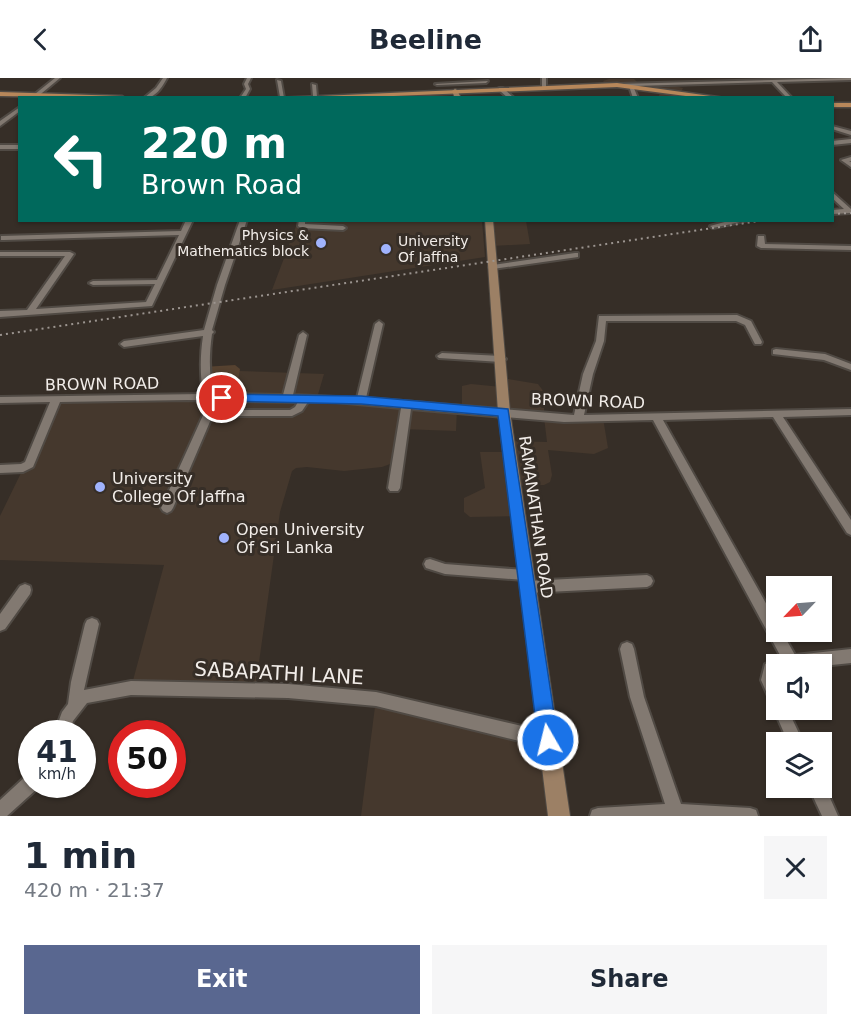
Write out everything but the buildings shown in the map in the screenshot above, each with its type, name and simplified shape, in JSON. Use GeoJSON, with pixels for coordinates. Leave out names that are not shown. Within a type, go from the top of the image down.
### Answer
{"type":"FeatureCollection","features":[{"type":"Feature","properties":{"kind":"main road"},"geometry":{"type":"LineString","coordinates":[[315,96],[456,94],[501,88],[634,85],[704,96]]}},
{"type":"Feature","properties":{"kind":"main road"},"geometry":{"type":"LineString","coordinates":[[0,94],[33,96]]}},
{"type":"Feature","properties":{"kind":"main road"},"geometry":{"type":"LineString","coordinates":[[834,105],[851,105]]}},
{"type":"Feature","properties":{"kind":"main road","name":"RAMANATHAN ROAD"},"geometry":{"type":"LineString","coordinates":[[489,222],[504,412],[559,816]]}},
{"type":"Feature","properties":{"kind":"street"},"geometry":{"type":"LineString","coordinates":[[33,96],[58,78]]}},
{"type":"Feature","properties":{"kind":"street"},"geometry":{"type":"LineString","coordinates":[[148,96],[165,78]]}},
{"type":"Feature","properties":{"kind":"street"},"geometry":{"type":"LineString","coordinates":[[243,96],[248,89],[246,84],[249,78]]}},
{"type":"Feature","properties":{"kind":"street"},"geometry":{"type":"LineString","coordinates":[[544,78],[544,87]]}},
{"type":"Feature","properties":{"kind":"street"},"geometry":{"type":"LineString","coordinates":[[633,78],[636,96]]}},
{"type":"Feature","properties":{"kind":"street"},"geometry":{"type":"LineString","coordinates":[[686,78],[692,82]]}},
{"type":"Feature","properties":{"kind":"street"},"geometry":{"type":"LineString","coordinates":[[757,78],[764,81]]}},
{"type":"Feature","properties":{"kind":"street"},"geometry":{"type":"LineString","coordinates":[[634,85],[851,79]]}},
{"type":"Feature","properties":{"kind":"street"},"geometry":{"type":"LineString","coordinates":[[437,84],[486,80],[490,89]]}},
{"type":"Feature","properties":{"kind":"street"},"geometry":{"type":"LineString","coordinates":[[279,81],[282,96]]}},
{"type":"Feature","properties":{"kind":"street"},"geometry":{"type":"LineString","coordinates":[[773,81],[788,96]]}},
{"type":"Feature","properties":{"kind":"street"},"geometry":{"type":"LineString","coordinates":[[314,85],[315,96]]}},
{"type":"Feature","properties":{"kind":"street"},"geometry":{"type":"LineString","coordinates":[[501,88],[510,96]]}},
{"type":"Feature","properties":{"kind":"street"},"geometry":{"type":"LineString","coordinates":[[0,112],[17,110]]}},
{"type":"Feature","properties":{"kind":"street"},"geometry":{"type":"LineString","coordinates":[[0,124],[17,110]]}},
{"type":"Feature","properties":{"kind":"street"},"geometry":{"type":"LineString","coordinates":[[834,128],[851,133]]}},
{"type":"Feature","properties":{"kind":"street"},"geometry":{"type":"LineString","coordinates":[[834,143],[851,141]]}},
{"type":"Feature","properties":{"kind":"street"},"geometry":{"type":"LineString","coordinates":[[0,147],[18,147]]}},
{"type":"Feature","properties":{"kind":"street"},"geometry":{"type":"LineString","coordinates":[[851,159],[844,160],[851,165]]}},
{"type":"Feature","properties":{"kind":"street"},"geometry":{"type":"LineString","coordinates":[[834,196],[850,212]]}},
{"type":"Feature","properties":{"kind":"street"},"geometry":{"type":"LineString","coordinates":[[834,212],[850,212]]}},
{"type":"Feature","properties":{"kind":"street"},"geometry":{"type":"LineString","coordinates":[[0,314],[149,304],[189,222]]}},
{"type":"Feature","properties":{"kind":"street"},"geometry":{"type":"LineString","coordinates":[[209,398],[203,373],[214,301],[243,222]]}},
{"type":"Feature","properties":{"kind":"street"},"geometry":{"type":"LineString","coordinates":[[302,222],[301,226],[343,228]]}},
{"type":"Feature","properties":{"kind":"street"},"geometry":{"type":"LineString","coordinates":[[713,226],[732,222]]}},
{"type":"Feature","properties":{"kind":"street"},"geometry":{"type":"LineString","coordinates":[[4,238],[182,233]]}},
{"type":"Feature","properties":{"kind":"street"},"geometry":{"type":"LineString","coordinates":[[761,238],[761,246],[851,248]]}},
{"type":"Feature","properties":{"kind":"street"},"geometry":{"type":"LineString","coordinates":[[0,254],[70,254],[29,313]]}},
{"type":"Feature","properties":{"kind":"street"},"geometry":{"type":"LineString","coordinates":[[493,267],[575,255]]}},
{"type":"Feature","properties":{"kind":"street"},"geometry":{"type":"LineString","coordinates":[[93,283],[159,282]]}},
{"type":"Feature","properties":{"kind":"street"},"geometry":{"type":"LineString","coordinates":[[578,418],[588,374],[600,341],[602,318],[737,318],[748,323],[758,342]]}},
{"type":"Feature","properties":{"kind":"street"},"geometry":{"type":"LineString","coordinates":[[361,400],[379,324]]}},
{"type":"Feature","properties":{"kind":"street"},"geometry":{"type":"LineString","coordinates":[[124,344],[210,332]]}},
{"type":"Feature","properties":{"kind":"street"},"geometry":{"type":"LineString","coordinates":[[287,399],[303,335]]}},
{"type":"Feature","properties":{"kind":"street"},"geometry":{"type":"LineString","coordinates":[[776,352],[825,357],[851,367]]}},
{"type":"Feature","properties":{"kind":"street"},"geometry":{"type":"LineString","coordinates":[[442,356],[501,359]]}},
{"type":"Feature","properties":{"kind":"street","name":"BROWN ROAD"},"geometry":{"type":"LineString","coordinates":[[0,400],[209,398],[361,400],[578,418],[777,416],[851,412]]}},
{"type":"Feature","properties":{"kind":"street"},"geometry":{"type":"LineString","coordinates":[[0,469],[23,468],[29,464],[56,399]]}},
{"type":"Feature","properties":{"kind":"street"},"geometry":{"type":"LineString","coordinates":[[167,508],[208,415],[213,413],[292,413],[299,409],[305,399]]}},
{"type":"Feature","properties":{"kind":"street"},"geometry":{"type":"LineString","coordinates":[[394,488],[407,404]]}},
{"type":"Feature","properties":{"kind":"street"},"geometry":{"type":"LineString","coordinates":[[777,416],[851,530]]}},
{"type":"Feature","properties":{"kind":"street"},"geometry":{"type":"LineString","coordinates":[[657,418],[777,654]]}},
{"type":"Feature","properties":{"kind":"street"},"geometry":{"type":"LineString","coordinates":[[430,564],[445,569],[526,581],[647,580]]}},
{"type":"Feature","properties":{"kind":"street"},"geometry":{"type":"LineString","coordinates":[[0,625],[25,590]]}},
{"type":"Feature","properties":{"kind":"street"},"geometry":{"type":"LineString","coordinates":[[68,720],[75,705],[78,682],[93,624]]}},
{"type":"Feature","properties":{"kind":"street"},"geometry":{"type":"LineString","coordinates":[[627,649],[640,708],[676,812]]}},
{"type":"Feature","properties":{"kind":"street"},"geometry":{"type":"LineString","coordinates":[[832,658],[851,656]]}},
{"type":"Feature","properties":{"kind":"street","name":"SABAPATHI LANE"},"geometry":{"type":"LineString","coordinates":[[75,705],[83,697],[131,688],[288,691],[376,699],[548,740]]}},
{"type":"Feature","properties":{"kind":"street"},"geometry":{"type":"LineString","coordinates":[[0,811],[18,795]]}},
{"type":"Feature","properties":{"kind":"street"},"geometry":{"type":"LineString","coordinates":[[822,798],[830,816]]}},
{"type":"Feature","properties":{"kind":"street"},"geometry":{"type":"LineString","coordinates":[[598,816],[676,812],[750,816]]}},
{"type":"Feature","properties":{"kind":"shaded area"},"geometry":{"type":"Polygon","coordinates":[[[634,79],[638,83],[661,83],[683,88],[681,92],[686,96],[659,96],[662,90],[606,85],[603,81],[634,79]]]}},
{"type":"Feature","properties":{"kind":"shaded area","name":"University Of Jaffna"},"geometry":{"type":"Polygon","coordinates":[[[298,222],[482,222],[485,257],[272,290],[298,222]]]}},
{"type":"Feature","properties":{"kind":"shaded area"},"geometry":{"type":"Polygon","coordinates":[[[489,222],[526,222],[530,244],[492,246],[489,222]]]}},
{"type":"Feature","properties":{"kind":"shaded area"},"geometry":{"type":"Polygon","coordinates":[[[235,365],[240,369],[235,398],[209,398],[203,367],[235,365]]]}},
{"type":"Feature","properties":{"kind":"shaded area"},"geometry":{"type":"Polygon","coordinates":[[[239,371],[324,374],[317,398],[457,408],[456,431],[401,429],[393,463],[382,467],[344,471],[307,467],[296,468],[292,471],[280,512],[255,691],[131,688],[164,565],[0,560],[0,516],[58,397],[235,398],[239,371]]]}},
{"type":"Feature","properties":{"kind":"shaded area"},"geometry":{"type":"Polygon","coordinates":[[[502,378],[538,384],[544,392],[544,417],[462,408],[462,386],[471,384],[502,387],[502,378]]]}},
{"type":"Feature","properties":{"kind":"shaded area"},"geometry":{"type":"Polygon","coordinates":[[[544,417],[603,418],[608,448],[594,454],[548,450],[552,475],[550,482],[544,485],[514,486],[517,516],[470,517],[464,512],[464,498],[485,488],[480,452],[509,452],[508,441],[547,442],[544,417]]]}},
{"type":"Feature","properties":{"kind":"shaded area"},"geometry":{"type":"Polygon","coordinates":[[[376,699],[548,740],[559,816],[361,816],[376,699]]]}},
{"type":"Feature","properties":{"kind":"railway"},"geometry":{"type":"LineString","coordinates":[[834,214],[851,213]]}},
{"type":"Feature","properties":{"kind":"railway"},"geometry":{"type":"LineString","coordinates":[[0,335],[753,222]]}},
{"type":"Feature","properties":{"kind":"place","name":"Physics & Mathematics block"},"geometry":{"type":"Point","coordinates":[321,243]}},
{"type":"Feature","properties":{"kind":"place","name":"University Of Jaffna"},"geometry":{"type":"Point","coordinates":[386,249]}},
{"type":"Feature","properties":{"kind":"place","name":"University College Of Jaffna"},"geometry":{"type":"Point","coordinates":[100,487]}},
{"type":"Feature","properties":{"kind":"place","name":"Open University Of Sri Lanka"},"geometry":{"type":"Point","coordinates":[224,538]}},
{"type":"Feature","properties":{"kind":"route"},"geometry":{"type":"LineString","coordinates":[[222,398],[361,400],[504,412],[548,740]]}}]}
